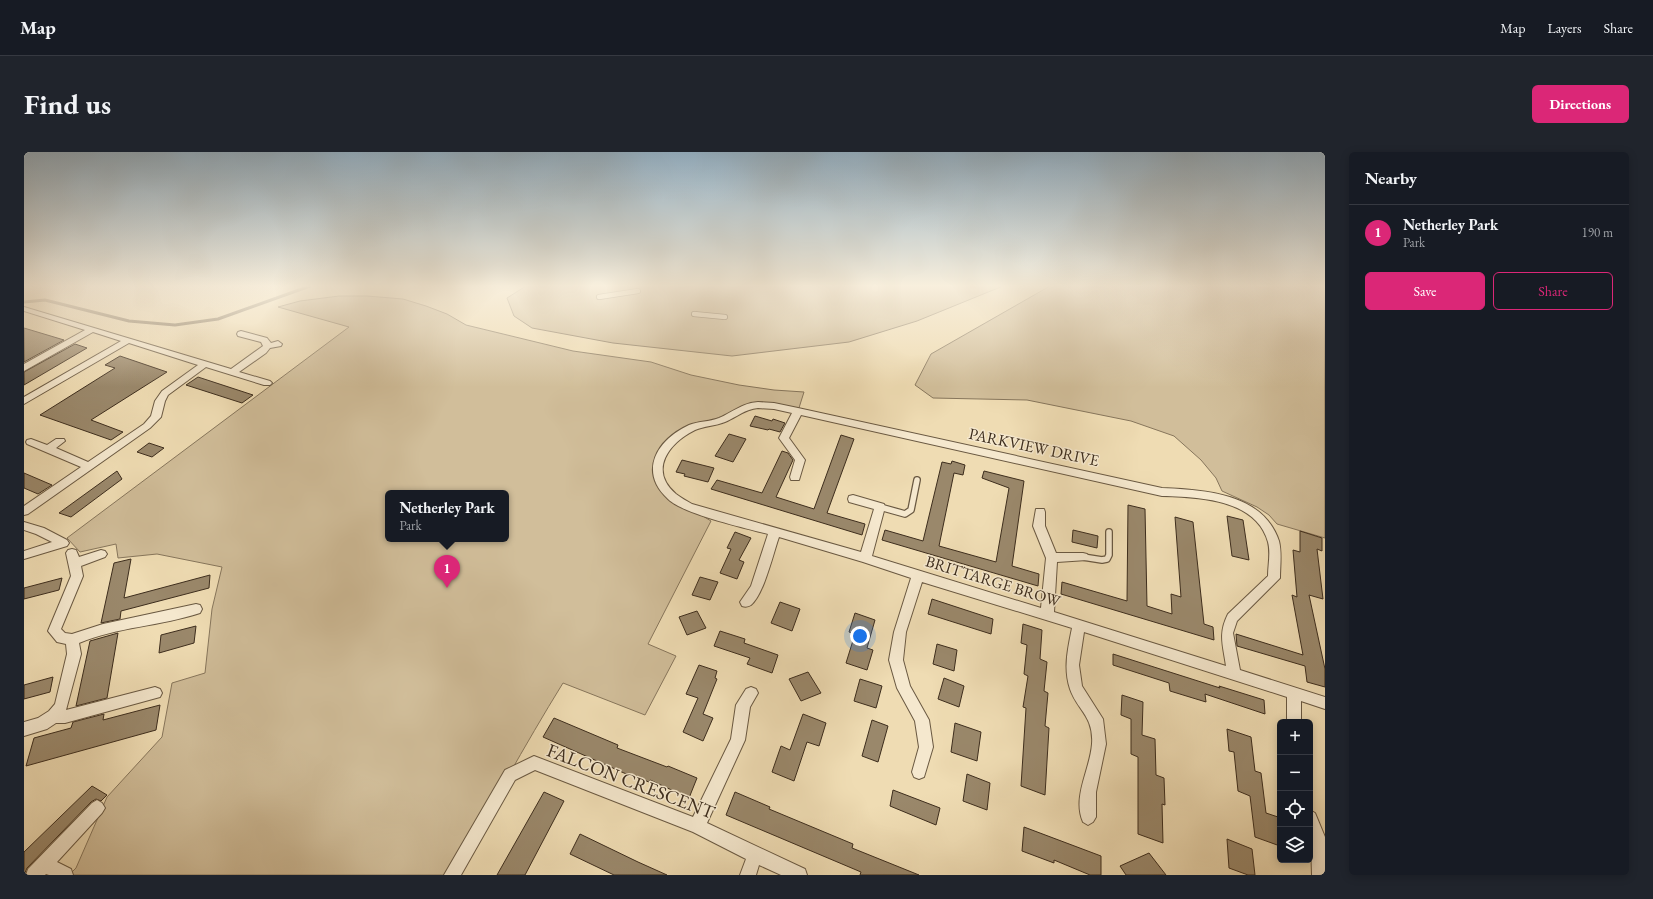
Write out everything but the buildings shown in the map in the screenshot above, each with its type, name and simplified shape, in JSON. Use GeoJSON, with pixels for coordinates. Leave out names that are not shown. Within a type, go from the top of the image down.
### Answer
{"type":"FeatureCollection","features":[{"type":"Feature","properties":{"kind":"street"},"geometry":{"type":"LineString","coordinates":[[57,320],[92,329],[267,383]]}},
{"type":"Feature","properties":{"kind":"street"},"geometry":{"type":"LineString","coordinates":[[24,368],[92,329]]}},
{"type":"Feature","properties":{"kind":"street"},"geometry":{"type":"LineString","coordinates":[[241,334],[264,340],[267,343],[267,346]]}},
{"type":"Feature","properties":{"kind":"street"},"geometry":{"type":"LineString","coordinates":[[24,401],[128,340]]}},
{"type":"Feature","properties":{"kind":"street"},"geometry":{"type":"LineString","coordinates":[[233,372],[263,351],[267,346],[278,344]]}},
{"type":"Feature","properties":{"kind":"street"},"geometry":{"type":"LineString","coordinates":[[24,512],[147,426],[156,417],[160,400],[165,393],[205,364]]}},
{"type":"Feature","properties":{"kind":"street","name":"PARKVIEW DRIVE"},"geometry":{"type":"LineString","coordinates":[[659,480],[659,459],[665,447],[678,436],[694,428],[717,422],[731,416],[743,408],[757,405],[774,406],[798,411],[1162,492],[1218,496],[1248,509],[1263,521],[1273,541],[1274,578],[1232,618],[1227,634],[1234,674]]}},
{"type":"Feature","properties":{"kind":"street"},"geometry":{"type":"LineString","coordinates":[[796,477],[800,460],[784,438],[798,411]]}},
{"type":"Feature","properties":{"kind":"street"},"geometry":{"type":"LineString","coordinates":[[48,449],[60,441]]}},
{"type":"Feature","properties":{"kind":"street"},"geometry":{"type":"LineString","coordinates":[[31,442],[89,466]]}},
{"type":"Feature","properties":{"kind":"street","name":"BRITTARGE BROW"},"geometry":{"type":"LineString","coordinates":[[659,480],[670,496],[688,507],[865,558],[918,576],[1325,703]]}},
{"type":"Feature","properties":{"kind":"street"},"geometry":{"type":"LineString","coordinates":[[853,499],[880,506],[865,558]]}},
{"type":"Feature","properties":{"kind":"street"},"geometry":{"type":"LineString","coordinates":[[1040,512],[1039,526],[1052,558],[1047,616]]}},
{"type":"Feature","properties":{"kind":"street"},"geometry":{"type":"LineString","coordinates":[[24,526],[40,531],[63,543],[24,555]]}},
{"type":"Feature","properties":{"kind":"street"},"geometry":{"type":"LineString","coordinates":[[746,602],[756,588],[776,532]]}},
{"type":"Feature","properties":{"kind":"street"},"geometry":{"type":"LineString","coordinates":[[101,554],[73,558],[77,576],[54,631],[62,638],[72,640],[85,634],[196,609]]}},
{"type":"Feature","properties":{"kind":"street"},"geometry":{"type":"LineString","coordinates":[[1052,558],[1083,557]]}},
{"type":"Feature","properties":{"kind":"street"},"geometry":{"type":"LineString","coordinates":[[918,576],[900,632],[896,660],[904,688],[922,720],[926,746],[919,772]]}},
{"type":"Feature","properties":{"kind":"street"},"geometry":{"type":"LineString","coordinates":[[1079,625],[1072,665],[1076,688],[1096,719],[1099,744],[1088,792],[1088,817]]}},
{"type":"Feature","properties":{"kind":"street"},"geometry":{"type":"LineString","coordinates":[[24,730],[42,724],[54,716],[61,706],[74,654],[72,640]]}},
{"type":"Feature","properties":{"kind":"street"},"geometry":{"type":"LineString","coordinates":[[54,716],[65,717],[155,693]]}},
{"type":"Feature","properties":{"kind":"street"},"geometry":{"type":"LineString","coordinates":[[697,826],[738,740],[743,705],[751,693]]}},
{"type":"Feature","properties":{"kind":"street"},"geometry":{"type":"LineString","coordinates":[[1294,693],[1294,719]]}},
{"type":"Feature","properties":{"kind":"street","name":"FALCON CRESCENT"},"geometry":{"type":"LineString","coordinates":[[452,875],[510,775],[534,764],[697,826],[799,875]]}},
{"type":"Feature","properties":{"kind":"street"},"geometry":{"type":"LineString","coordinates":[[39,870],[97,808]]}},
{"type":"Feature","properties":{"kind":"street"},"geometry":{"type":"LineString","coordinates":[[1313,826],[1320,844],[1320,875]]}},
{"type":"Feature","properties":{"kind":"street"},"geometry":{"type":"LineString","coordinates":[[748,875],[755,855]]}},
{"type":"Feature","properties":{"kind":"street"},"geometry":{"type":"LineString","coordinates":[[39,870],[65,875]]}},
{"type":"Feature","properties":{"kind":"lane"},"geometry":{"type":"LineString","coordinates":[[880,506],[904,514],[911,510],[917,480]]}},
{"type":"Feature","properties":{"kind":"lane"},"geometry":{"type":"LineString","coordinates":[[1083,557],[1102,560],[1107,559],[1110,555],[1109,532]]}},
{"type":"Feature","properties":{"kind":"shaded area"},"geometry":{"type":"Polygon","coordinates":[[[323,320],[457,320],[466,325],[573,351],[651,362],[691,375],[739,385],[774,390],[804,392],[798,411],[757,405],[731,416],[694,428],[665,447],[659,481],[688,507],[711,521],[648,644],[676,656],[645,715],[563,683],[452,875],[69,875],[76,868],[107,797],[162,737],[172,683],[205,673],[212,609],[222,567],[157,554],[118,558],[116,544],[80,552],[67,538],[349,327],[323,320]]]}},
{"type":"Feature","properties":{"kind":"shaded area"},"geometry":{"type":"Polygon","coordinates":[[[520,320],[920,320],[849,342],[732,356],[613,343],[532,328],[520,320]]]}},
{"type":"Feature","properties":{"kind":"shaded area"},"geometry":{"type":"Polygon","coordinates":[[[991,320],[1325,320],[1325,538],[1277,524],[1269,515],[1257,507],[1222,491],[1216,478],[1201,460],[1174,436],[1131,421],[1027,400],[933,398],[915,385],[931,354],[991,320]]]}},
{"type":"Feature","properties":{"kind":"waterway"},"geometry":{"type":"LineString","coordinates":[[124,320],[175,325],[213,320]]}},
{"type":"Feature","properties":{"kind":"place","name":"Netherley Park"},"geometry":{"type":"Point","coordinates":[447,588]}}]}
